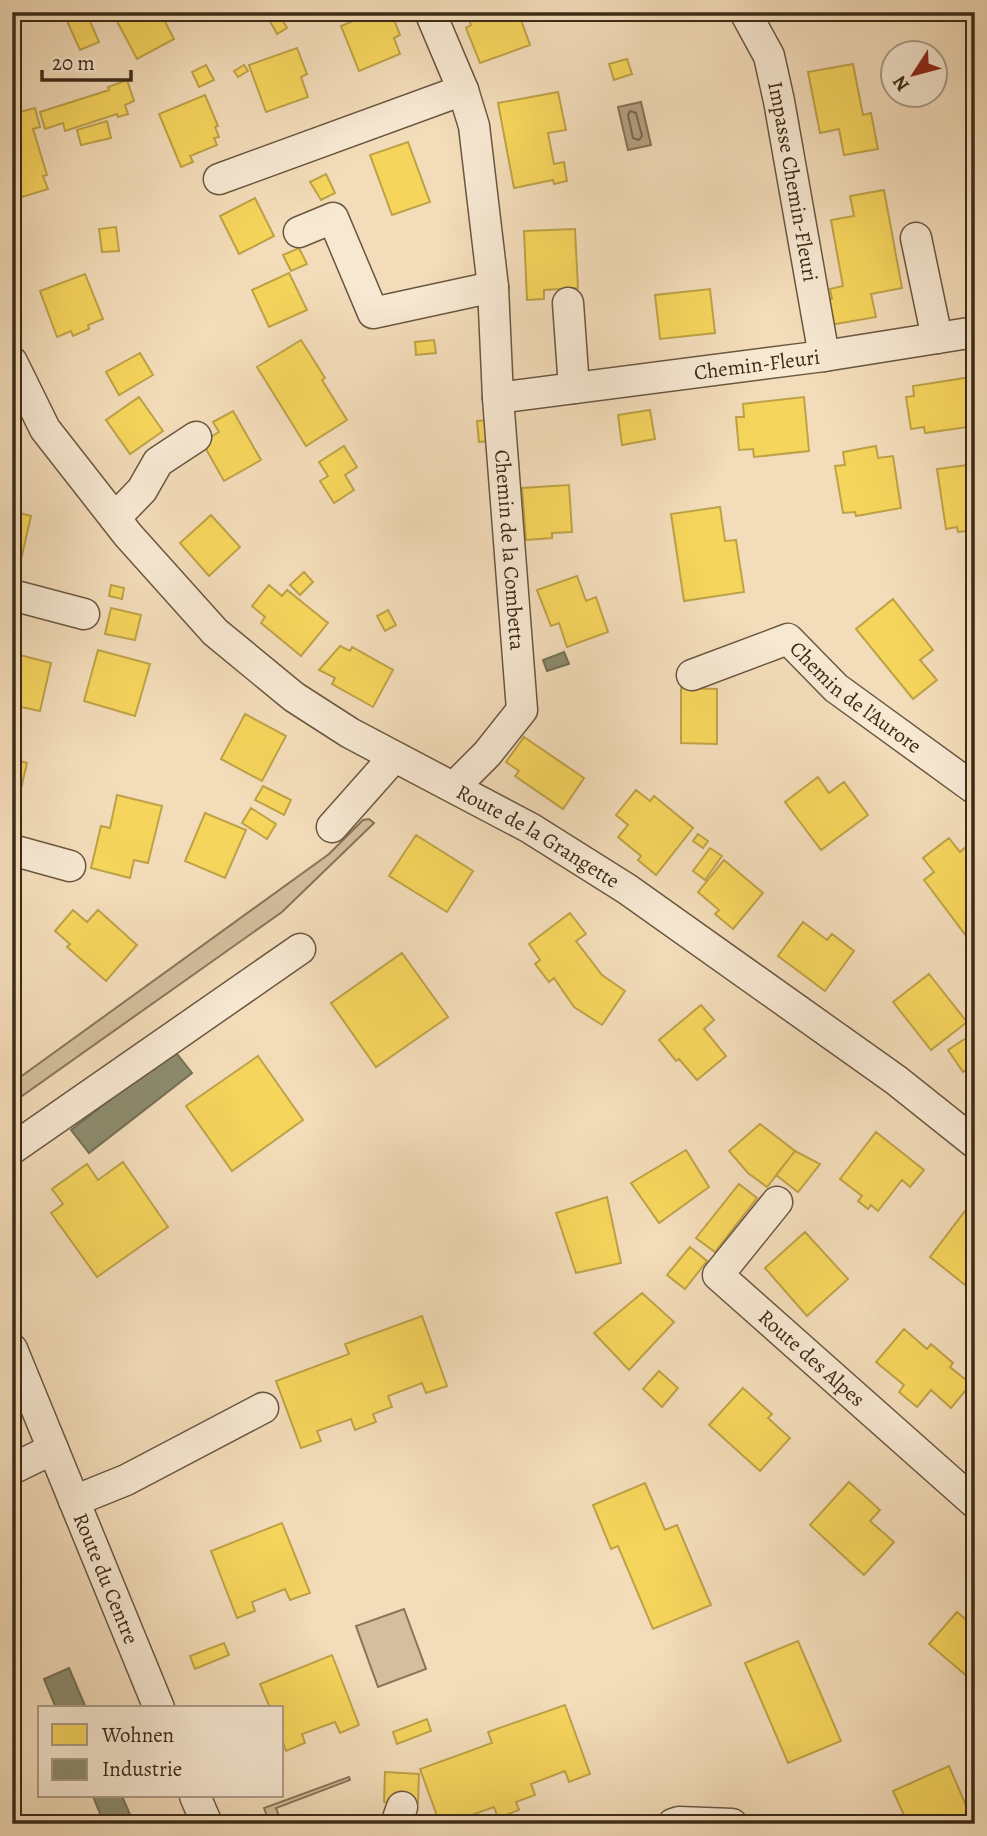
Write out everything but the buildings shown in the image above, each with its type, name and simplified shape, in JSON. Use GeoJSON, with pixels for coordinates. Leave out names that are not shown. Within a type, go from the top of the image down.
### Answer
{"type":"FeatureCollection","features":[{"type":"Feature","properties":{"kind":"street","name":"Chemin de la Combetta"},"geometry":{"type":"LineString","coordinates":[[430,12],[463,90],[474,126],[493,286],[498,398],[522,710],[487,754],[454,788]]}},
{"type":"Feature","properties":{"kind":"street","name":"Impasse Chemin-Fleuri"},"geometry":{"type":"LineString","coordinates":[[745,12],[769,56],[824,356]]}},
{"type":"Feature","properties":{"kind":"street"},"geometry":{"type":"LineString","coordinates":[[219,179],[463,90]]}},
{"type":"Feature","properties":{"kind":"street"},"geometry":{"type":"LineString","coordinates":[[299,232],[333,218],[373,313],[493,286]]}},
{"type":"Feature","properties":{"kind":"street"},"geometry":{"type":"LineString","coordinates":[[916,238],[937,338]]}},
{"type":"Feature","properties":{"kind":"street"},"geometry":{"type":"LineString","coordinates":[[568,303],[574,388]]}},
{"type":"Feature","properties":{"kind":"street","name":"Chemin-Fleuri"},"geometry":{"type":"LineString","coordinates":[[498,398],[824,356],[975,332]]}},
{"type":"Feature","properties":{"kind":"street","name":"Route de la Grangette"},"geometry":{"type":"LineString","coordinates":[[12,362],[45,429],[114,518],[215,632],[294,697],[350,733],[530,828],[627,889],[896,1080],[975,1143]]}},
{"type":"Feature","properties":{"kind":"street"},"geometry":{"type":"LineString","coordinates":[[114,518],[142,490],[158,462],[196,437]]}},
{"type":"Feature","properties":{"kind":"street"},"geometry":{"type":"LineString","coordinates":[[12,595],[84,614]]}},
{"type":"Feature","properties":{"kind":"street","name":"Chemin de l'Aurore"},"geometry":{"type":"LineString","coordinates":[[692,675],[788,639],[836,688],[975,789]]}},
{"type":"Feature","properties":{"kind":"street"},"geometry":{"type":"LineString","coordinates":[[332,827],[394,757]]}},
{"type":"Feature","properties":{"kind":"street"},"geometry":{"type":"LineString","coordinates":[[12,850],[70,866]]}},
{"type":"Feature","properties":{"kind":"street"},"geometry":{"type":"LineString","coordinates":[[12,1149],[300,949]]}},
{"type":"Feature","properties":{"kind":"street","name":"Route des Alpes"},"geometry":{"type":"LineString","coordinates":[[777,1202],[718,1275],[975,1503]]}},
{"type":"Feature","properties":{"kind":"street","name":"Route du Centre"},"geometry":{"type":"LineString","coordinates":[[12,1349],[158,1706]]}},
{"type":"Feature","properties":{"kind":"street"},"geometry":{"type":"LineString","coordinates":[[74,1502],[126,1480],[263,1408]]}},
{"type":"Feature","properties":{"kind":"street"},"geometry":{"type":"LineString","coordinates":[[12,1469],[53,1449]]}},
{"type":"Feature","properties":{"kind":"street"},"geometry":{"type":"LineString","coordinates":[[196,1798],[207,1824]]}},
{"type":"Feature","properties":{"kind":"street"},"geometry":{"type":"LineString","coordinates":[[673,1824],[732,1824]]}},
{"type":"Feature","properties":{"kind":"shaded area"},"geometry":{"type":"Polygon","coordinates":[[[369,819],[374,823],[282,912],[12,1103],[12,1083],[329,854],[363,820],[369,819]]]}},
{"type":"Feature","properties":{"kind":"shaded area"},"geometry":{"type":"Polygon","coordinates":[[[404,1609],[426,1669],[378,1687],[356,1626],[404,1609]]]}},
{"type":"Feature","properties":{"kind":"shaded area"},"geometry":{"type":"Polygon","coordinates":[[[349,1777],[350,1780],[276,1808],[282,1824],[270,1824],[264,1808],[349,1777]]]}},
{"type":"Feature","properties":{"kind":"water"},"geometry":{"type":"Polygon","coordinates":[[[641,102],[651,145],[628,150],[618,107],[641,102]]]}}]}
